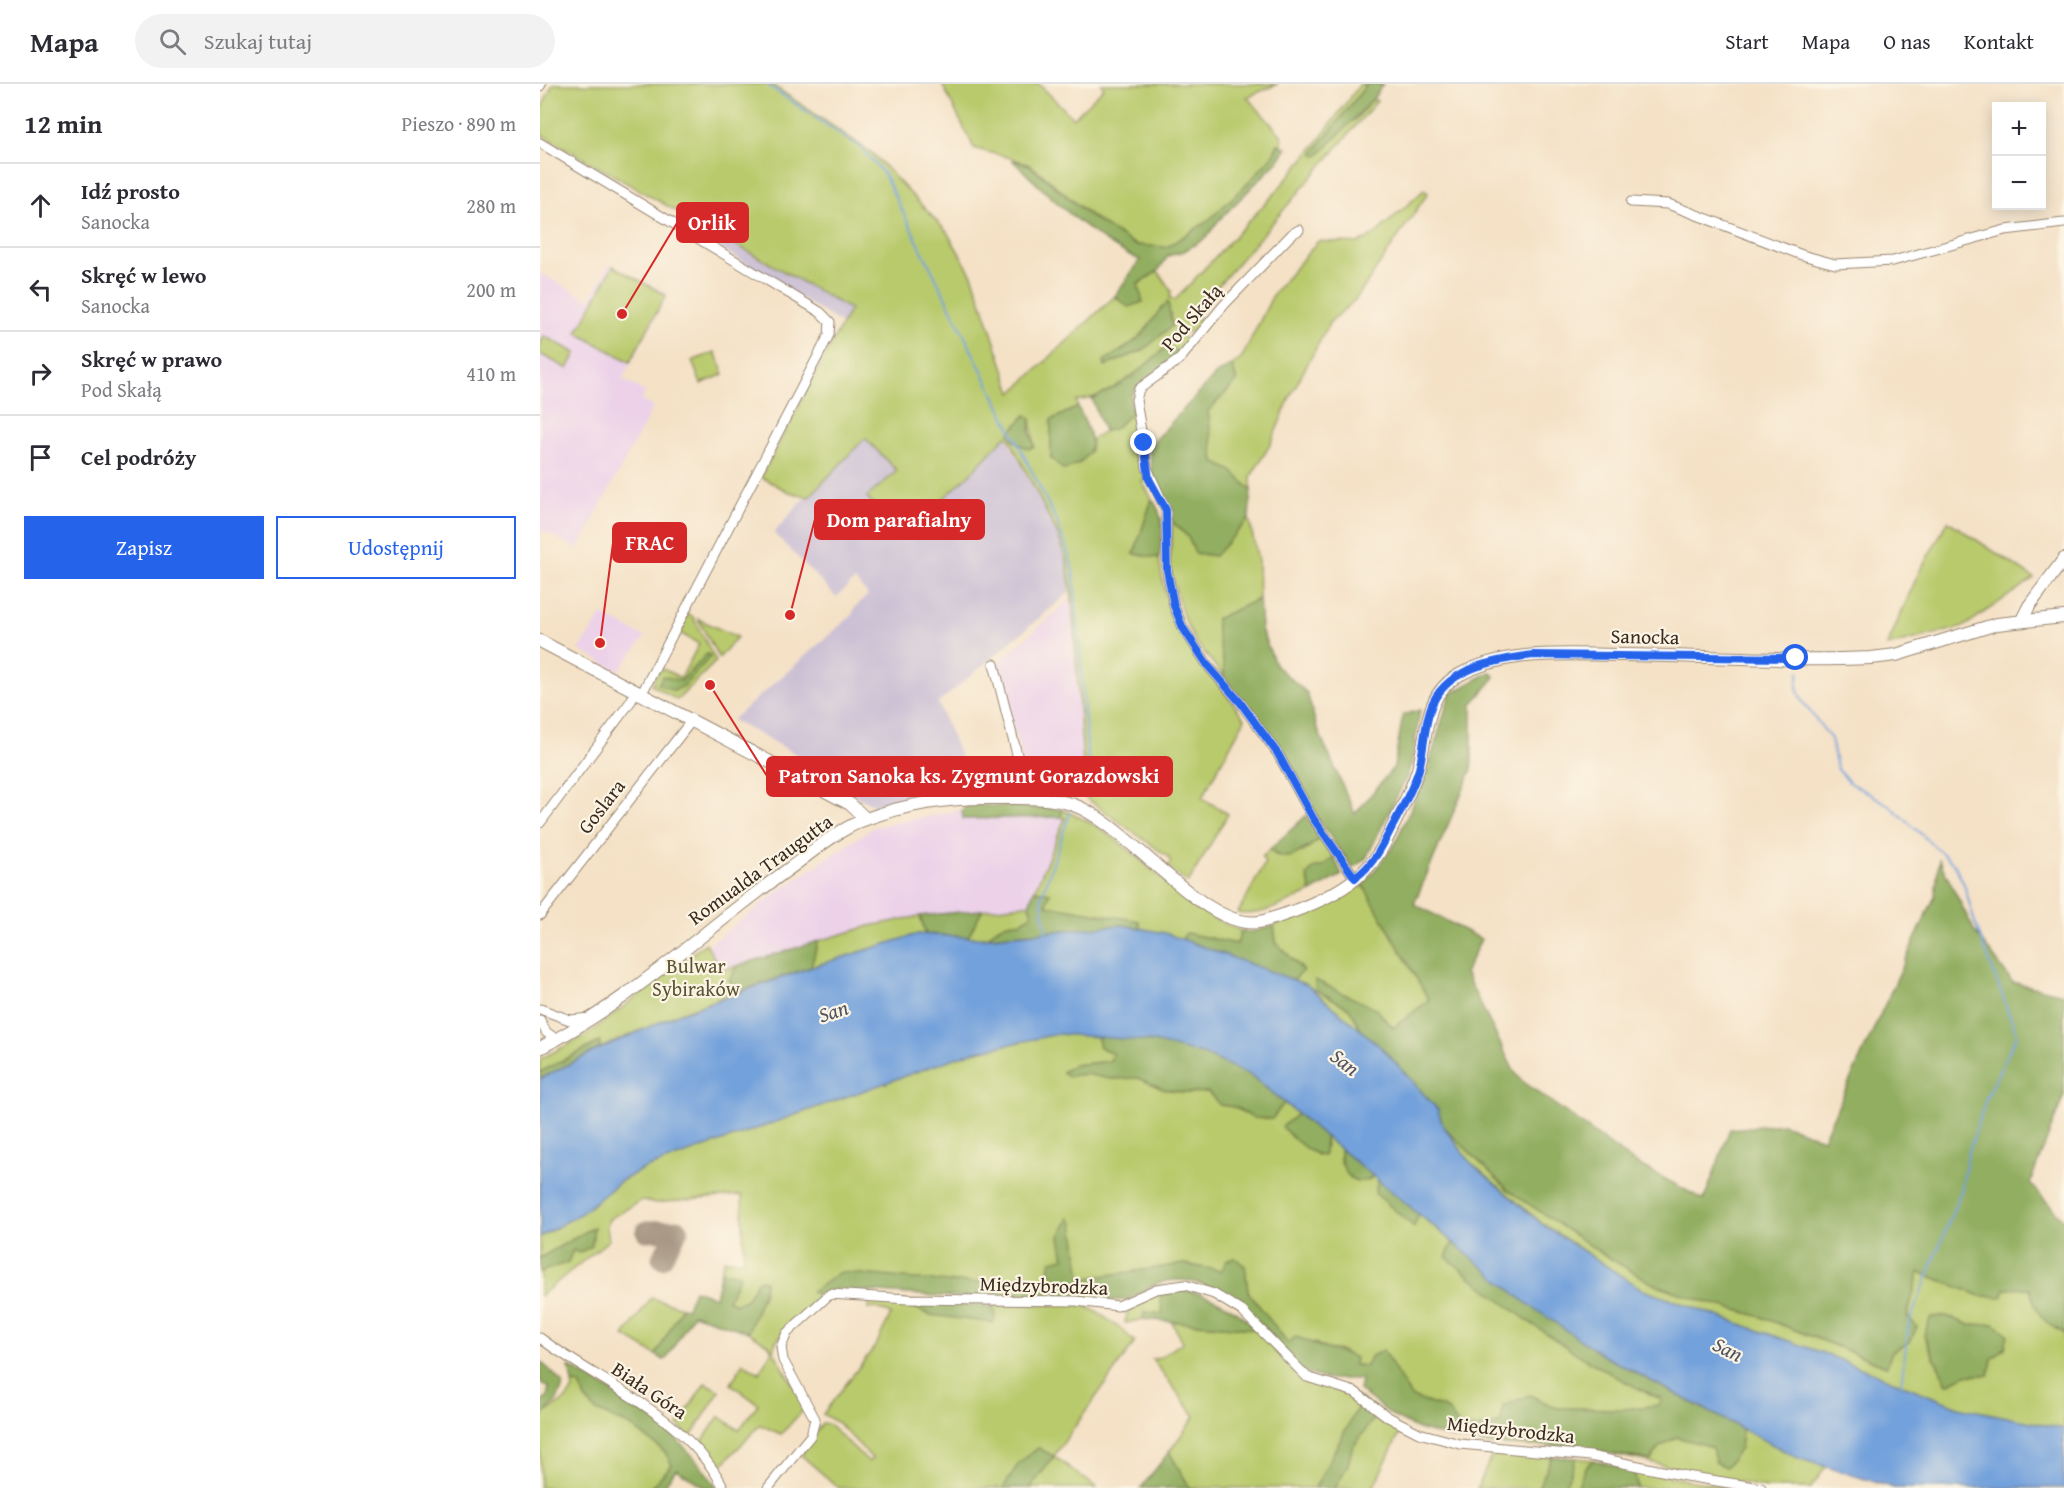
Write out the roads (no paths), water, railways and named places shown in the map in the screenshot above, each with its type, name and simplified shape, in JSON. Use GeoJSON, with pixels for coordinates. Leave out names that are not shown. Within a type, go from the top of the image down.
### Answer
{"type":"FeatureCollection","features":[{"type":"Feature","properties":{"kind":"street"},"geometry":{"type":"LineString","coordinates":[[540,143],[824,314],[830,322],[829,335],[639,692],[540,824]]}},
{"type":"Feature","properties":{"kind":"street"},"geometry":{"type":"LineString","coordinates":[[1631,202],[1668,204],[1802,255],[1835,264],[1901,260],[2005,230],[2064,223]]}},
{"type":"Feature","properties":{"kind":"street","name":"Pod Skałą"},"geometry":{"type":"LineString","coordinates":[[1299,230],[1292,234],[1223,306],[1180,359],[1139,389],[1137,400],[1147,468],[1166,510],[1167,570],[1174,606],[1183,628],[1209,667],[1240,702],[1278,754],[1313,818],[1355,878]]}},
{"type":"Feature","properties":{"kind":"street"},"geometry":{"type":"LineString","coordinates":[[2022,620],[2029,606],[2064,559]]}},
{"type":"Feature","properties":{"kind":"street","name":"Sanocka"},"geometry":{"type":"LineString","coordinates":[[1355,878],[1370,865],[1380,850],[1413,785],[1429,715],[1436,695],[1449,681],[1476,668],[1504,659],[1533,655],[1883,657],[1985,627],[2022,620],[2064,617]]}},
{"type":"Feature","properties":{"kind":"street"},"geometry":{"type":"LineString","coordinates":[[540,641],[850,804],[866,819]]}},
{"type":"Feature","properties":{"kind":"street"},"geometry":{"type":"LineString","coordinates":[[994,664],[1028,798]]}},
{"type":"Feature","properties":{"kind":"street","name":"Goslara"},"geometry":{"type":"LineString","coordinates":[[540,915],[692,720]]}},
{"type":"Feature","properties":{"kind":"street","name":"Romualda Traugutta"},"geometry":{"type":"LineString","coordinates":[[540,1048],[592,1018],[773,880],[839,834],[866,819],[949,800],[1028,798],[1067,802],[1094,815],[1191,894],[1225,916],[1242,922],[1261,922],[1292,910],[1323,897],[1355,878]]}},
{"type":"Feature","properties":{"kind":"street"},"geometry":{"type":"LineString","coordinates":[[540,1009],[570,1020],[592,1018]]}},
{"type":"Feature","properties":{"kind":"street"},"geometry":{"type":"LineString","coordinates":[[540,1020],[546,1032],[559,1038],[560,1023],[552,1015]]}},
{"type":"Feature","properties":{"kind":"street","name":"Międzybrodzka"},"geometry":{"type":"LineString","coordinates":[[768,1488],[811,1435],[815,1419],[783,1360],[782,1342],[787,1333],[824,1296],[836,1293],[908,1299],[1076,1301],[1118,1306],[1156,1289],[1176,1285],[1204,1290],[1234,1305],[1260,1326],[1300,1372],[1314,1380],[1355,1392],[1388,1417],[1419,1433],[1460,1444],[1601,1458],[1686,1476],[1761,1488]]}},
{"type":"Feature","properties":{"kind":"street","name":"Biała Góra"},"geometry":{"type":"LineString","coordinates":[[540,1338],[570,1360],[650,1408],[692,1442],[724,1488]]}},
{"type":"Feature","properties":{"kind":"water","name":"San"},"geometry":{"type":"Polygon","coordinates":[[[1122,925],[1165,933],[1307,985],[1382,1048],[1438,1110],[1443,1126],[1471,1163],[1543,1225],[1643,1290],[1823,1353],[1958,1407],[2064,1429],[2064,1488],[1894,1488],[1798,1458],[1604,1356],[1525,1302],[1252,1076],[1206,1055],[1149,1041],[1058,1034],[972,1052],[643,1169],[621,1181],[583,1212],[540,1237],[540,1079],[593,1052],[678,1014],[818,965],[918,934],[982,938],[1122,925]]]}},
{"type":"Feature","properties":{"kind":"waterway"},"geometry":{"type":"LineString","coordinates":[[766,84],[862,149],[884,174],[1057,522],[1070,558],[1074,578],[1088,761],[1076,797]]}},
{"type":"Feature","properties":{"kind":"waterway"},"geometry":{"type":"LineString","coordinates":[[1799,671],[1797,688],[1802,701],[1831,739],[1837,768],[1849,782],[1889,805],[1954,864],[1964,884],[1974,920],[2017,1035],[1986,1099],[1968,1154],[1961,1191],[1909,1323],[1901,1385]]}},
{"type":"Feature","properties":{"kind":"waterway"},"geometry":{"type":"LineString","coordinates":[[1046,933],[1041,898],[1070,813]]}},
{"type":"Feature","properties":{"kind":"place","name":"Orlik"},"geometry":{"type":"Point","coordinates":[622,314]}},
{"type":"Feature","properties":{"kind":"place","name":"Dom parafialny"},"geometry":{"type":"Point","coordinates":[790,615]}},
{"type":"Feature","properties":{"kind":"place","name":"FRAC"},"geometry":{"type":"Point","coordinates":[600,643]}},
{"type":"Feature","properties":{"kind":"place","name":"Patron Sanoka ks. Zygmunt Gorazdowski"},"geometry":{"type":"Point","coordinates":[710,685]}},
{"type":"Feature","properties":{"kind":"park label","name":"Bulwar Sybiraków"},"geometry":{"type":"Point","coordinates":[696,976]}}]}
